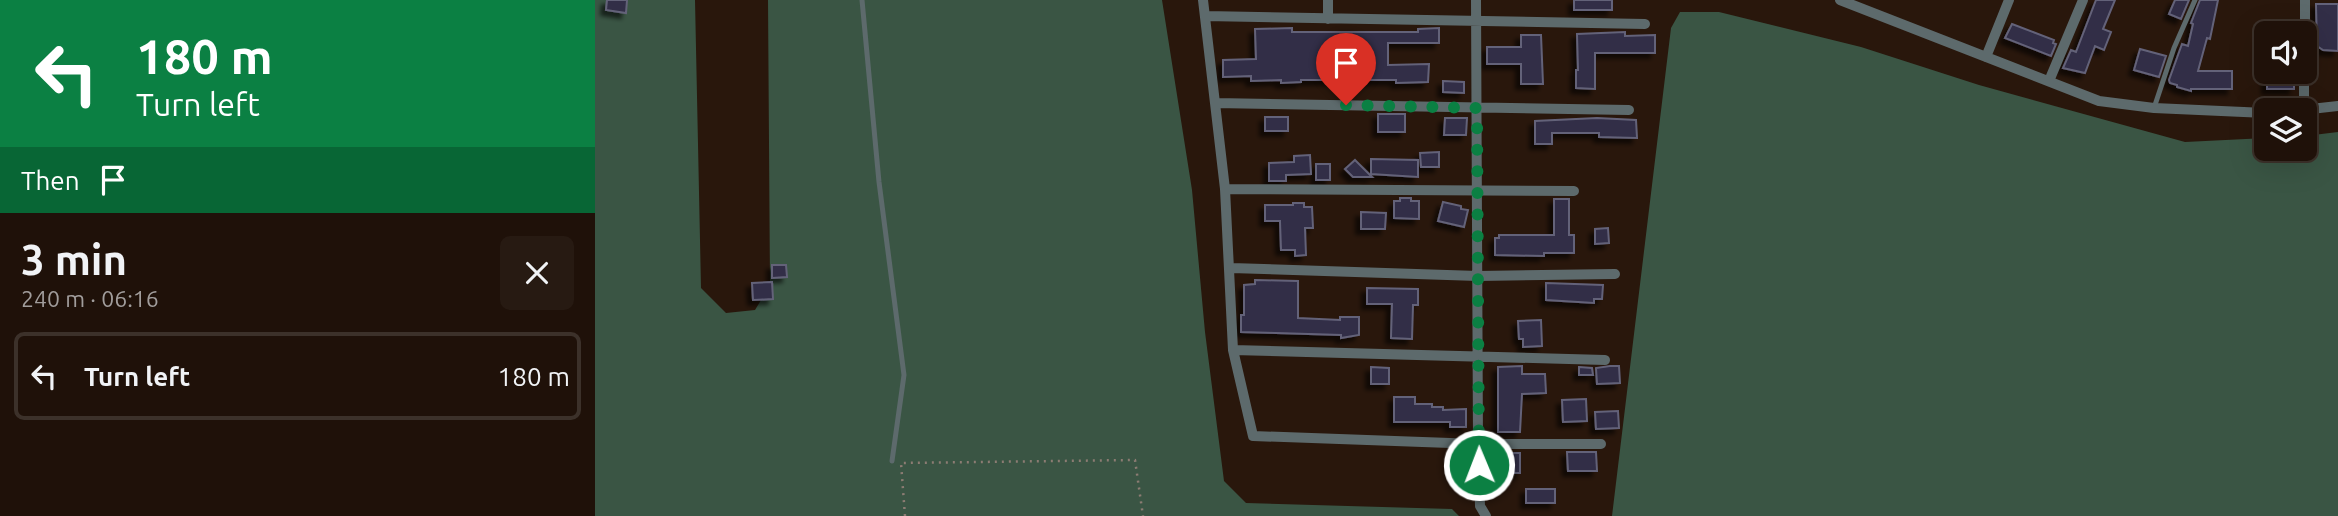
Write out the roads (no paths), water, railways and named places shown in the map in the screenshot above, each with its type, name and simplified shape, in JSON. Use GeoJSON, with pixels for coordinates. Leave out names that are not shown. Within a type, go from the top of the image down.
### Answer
{"type":"FeatureCollection","features":[{"type":"Feature","properties":{"kind":"street"},"geometry":{"type":"LineString","coordinates":[[1203,0],[1225,189],[1233,350],[1253,436],[1478,444],[1601,444]]}},
{"type":"Feature","properties":{"kind":"street"},"geometry":{"type":"LineString","coordinates":[[1328,0],[1328,19]]}},
{"type":"Feature","properties":{"kind":"street"},"geometry":{"type":"LineString","coordinates":[[1476,0],[1478,444],[1480,506],[1486,516]]}},
{"type":"Feature","properties":{"kind":"street"},"geometry":{"type":"LineString","coordinates":[[1840,0],[2099,101],[2154,108],[2254,112]]}},
{"type":"Feature","properties":{"kind":"street"},"geometry":{"type":"LineString","coordinates":[[1986,57],[2009,0]]}},
{"type":"Feature","properties":{"kind":"street"},"geometry":{"type":"LineString","coordinates":[[2049,82],[2083,0]]}},
{"type":"Feature","properties":{"kind":"street"},"geometry":{"type":"LineString","coordinates":[[2305,0],[2305,21]]}},
{"type":"Feature","properties":{"kind":"street"},"geometry":{"type":"LineString","coordinates":[[1205,16],[1645,24]]}},
{"type":"Feature","properties":{"kind":"street"},"geometry":{"type":"LineString","coordinates":[[1215,103],[1629,110]]}},
{"type":"Feature","properties":{"kind":"street"},"geometry":{"type":"LineString","coordinates":[[2317,108],[2338,106]]}},
{"type":"Feature","properties":{"kind":"street"},"geometry":{"type":"LineString","coordinates":[[1225,189],[1574,191]]}},
{"type":"Feature","properties":{"kind":"street"},"geometry":{"type":"LineString","coordinates":[[1231,268],[1478,276],[1615,274]]}},
{"type":"Feature","properties":{"kind":"street"},"geometry":{"type":"LineString","coordinates":[[1233,350],[1605,360]]}},
{"type":"Feature","properties":{"kind":"lane"},"geometry":{"type":"LineString","coordinates":[[862,0],[879,182],[904,376],[892,461]]}},
{"type":"Feature","properties":{"kind":"lane"},"geometry":{"type":"LineString","coordinates":[[2154,108],[2174,48],[2195,0]]}}]}
